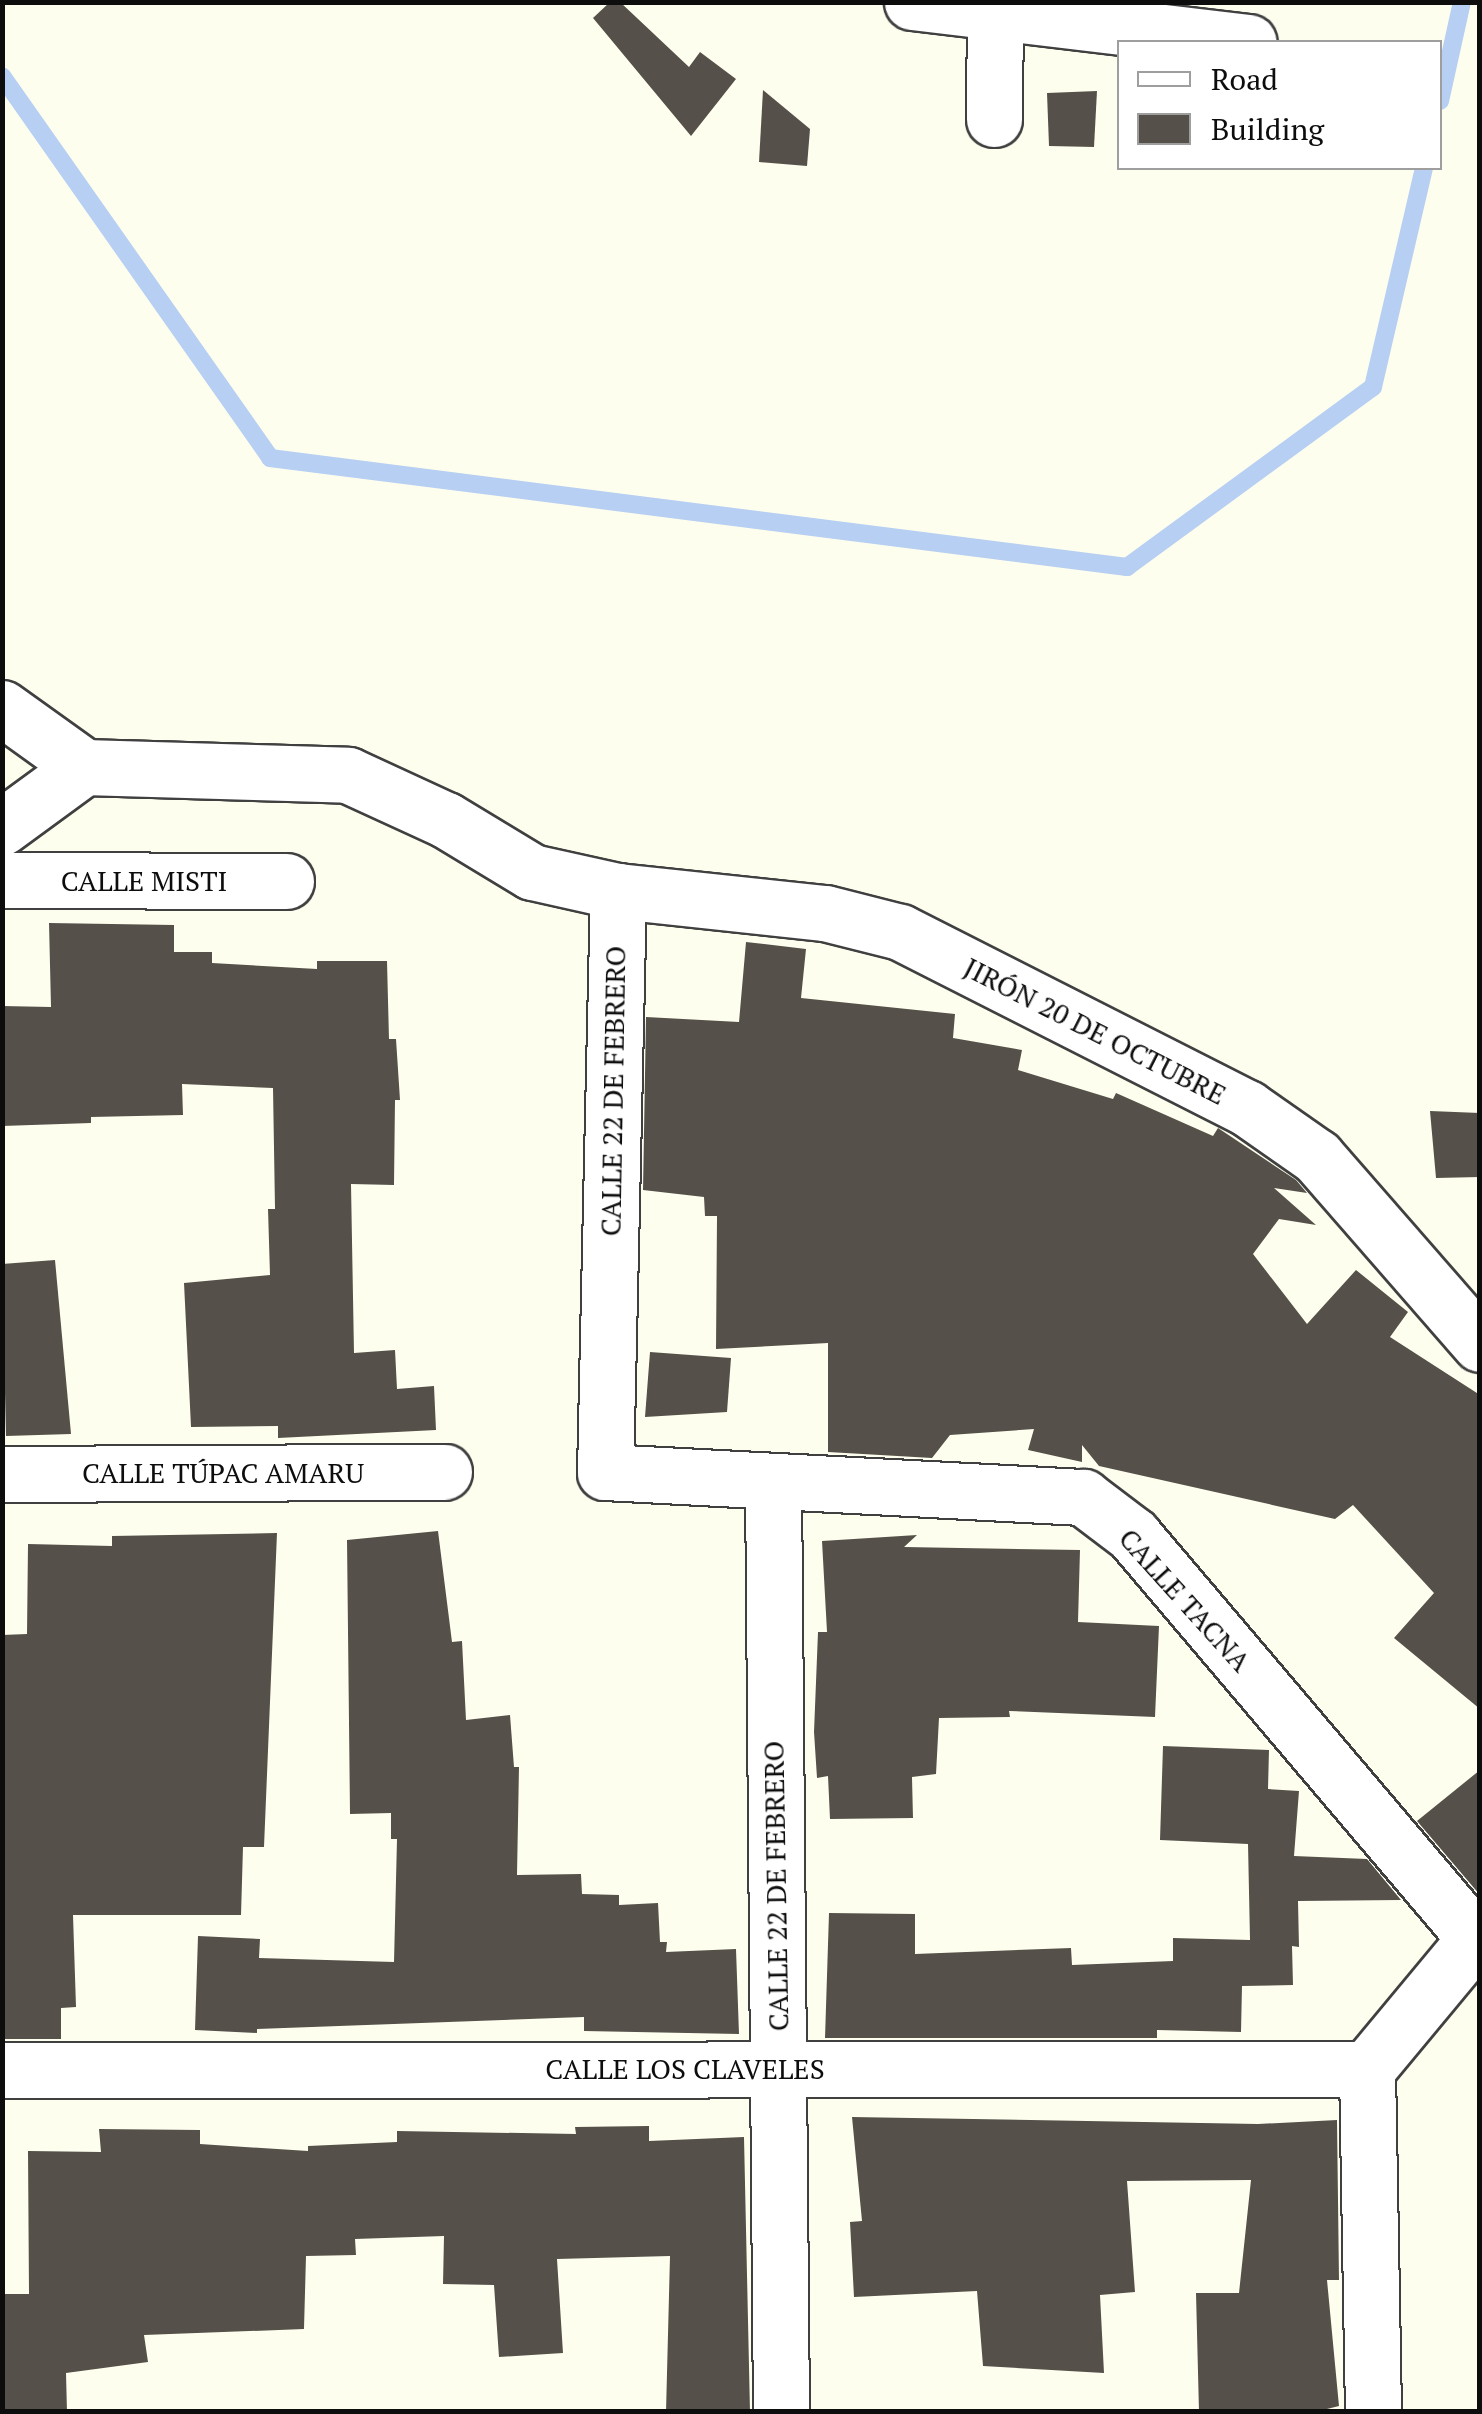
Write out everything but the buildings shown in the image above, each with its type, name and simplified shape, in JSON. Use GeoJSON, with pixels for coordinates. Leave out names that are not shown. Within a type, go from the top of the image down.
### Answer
{"type":"FeatureCollection","features":[{"type":"Feature","properties":{"kind":"street"},"geometry":{"type":"LineString","coordinates":[[912,2],[995,7],[1234,40]]}},
{"type":"Feature","properties":{"kind":"street"},"geometry":{"type":"LineString","coordinates":[[994,119],[995,7]]}},
{"type":"Feature","properties":{"kind":"street"},"geometry":{"type":"LineString","coordinates":[[2,708],[84,767],[2,827]]}},
{"type":"Feature","properties":{"kind":"street","name":"JIRÓN 20 DE OCTUBRE"},"geometry":{"type":"LineString","coordinates":[[84,767],[348,775],[446,820],[532,872],[618,891],[825,913],[900,932],[1246,1108],[1317,1157],[1471,1324]]}},
{"type":"Feature","properties":{"kind":"street","name":"CALLE MISTI"},"geometry":{"type":"LineString","coordinates":[[2,880],[286,882]]}},
{"type":"Feature","properties":{"kind":"street","name":"CALLE 22 DE FEBRERO"},"geometry":{"type":"LineString","coordinates":[[605,1472],[618,891]]}},
{"type":"Feature","properties":{"kind":"street","name":"CALLE TÚPAC AMARU"},"geometry":{"type":"LineString","coordinates":[[2,1474],[444,1472]]}},
{"type":"Feature","properties":{"kind":"street","name":"CALLE TACNA"},"geometry":{"type":"LineString","coordinates":[[605,1472],[1083,1497],[1133,1535],[1477,1935]]}},
{"type":"Feature","properties":{"kind":"street","name":"CALLE 22 DE FEBRERO"},"geometry":{"type":"LineString","coordinates":[[773,1481],[781,2412]]}},
{"type":"Feature","properties":{"kind":"street"},"geometry":{"type":"LineString","coordinates":[[1373,2412],[1367,2069],[1477,1935]]}},
{"type":"Feature","properties":{"kind":"street","name":"CALLE LOS CLAVELES"},"geometry":{"type":"LineString","coordinates":[[2,2070],[1367,2069]]}},
{"type":"Feature","properties":{"kind":"waterway"},"geometry":{"type":"LineString","coordinates":[[1442,92],[1462,2]]}},
{"type":"Feature","properties":{"kind":"waterway"},"geometry":{"type":"LineString","coordinates":[[2,76],[270,458],[1127,567],[1373,387],[1424,170]]}}]}
